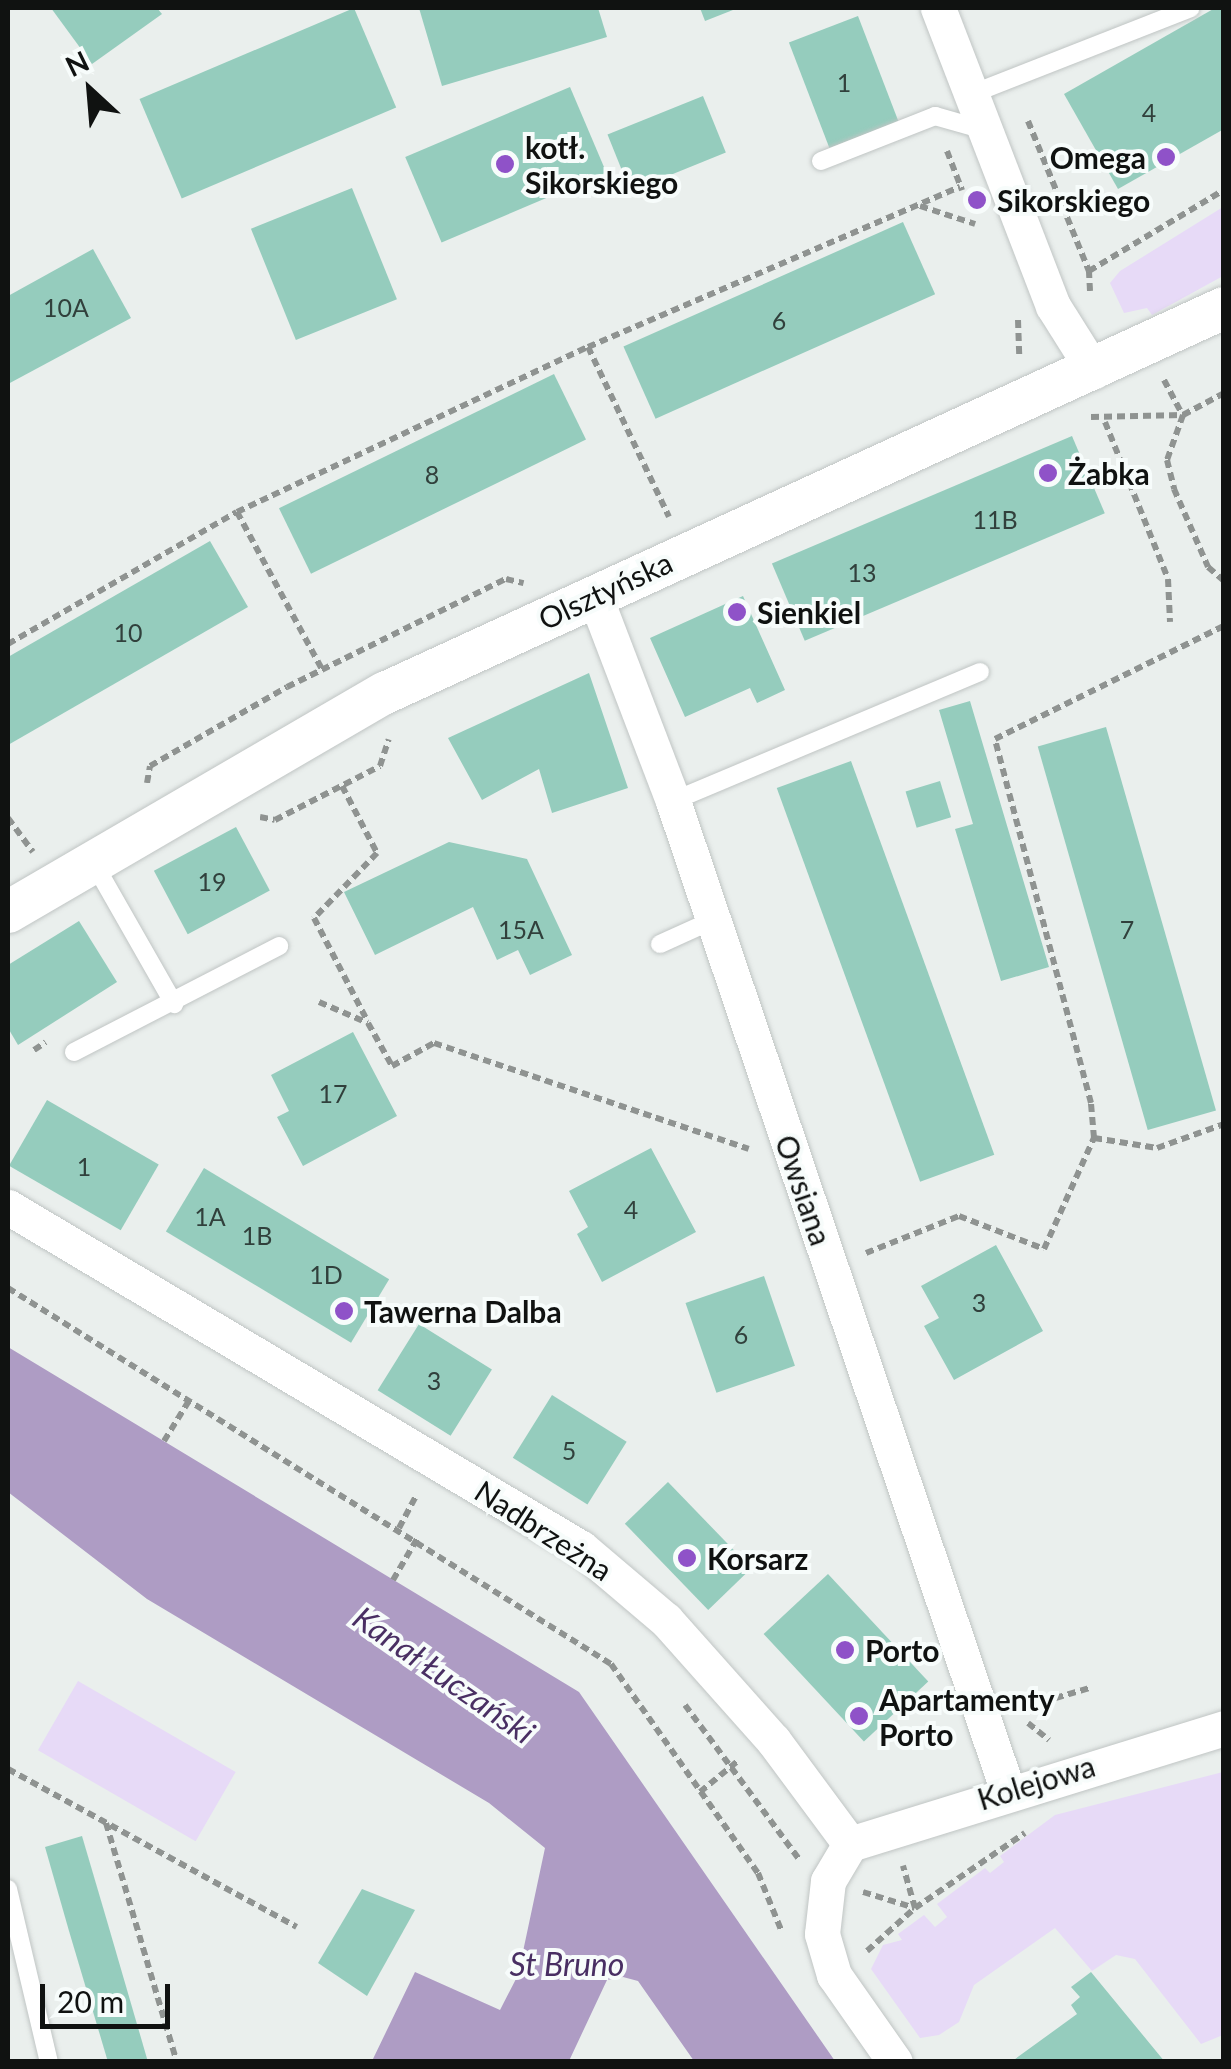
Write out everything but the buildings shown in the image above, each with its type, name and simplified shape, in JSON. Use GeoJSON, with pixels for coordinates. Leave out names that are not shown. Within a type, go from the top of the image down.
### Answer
{"type":"FeatureCollection","features":[{"type":"Feature","properties":{"kind":"street"},"geometry":{"type":"LineString","coordinates":[[938,8],[1052,306],[1094,371]]}},
{"type":"Feature","properties":{"kind":"street","name":"Olsztyńska"},"geometry":{"type":"LineString","coordinates":[[8,912],[91,860],[385,693],[594,594],[1094,371],[1224,308]]}},
{"type":"Feature","properties":{"kind":"street","name":"Owsiana"},"geometry":{"type":"LineString","coordinates":[[594,594],[673,800],[1007,1789]]}},
{"type":"Feature","properties":{"kind":"street","name":"Nadbrzeżna"},"geometry":{"type":"LineString","coordinates":[[8,1207],[581,1548],[666,1620],[772,1740],[850,1844]]}},
{"type":"Feature","properties":{"kind":"street","name":"Kolejowa"},"geometry":{"type":"LineString","coordinates":[[850,1844],[1007,1789],[1224,1728]]}},
{"type":"Feature","properties":{"kind":"street"},"geometry":{"type":"LineString","coordinates":[[850,1844],[828,1880],[822,1934],[834,1975],[895,2062]]}},
{"type":"Feature","properties":{"kind":"lane"},"geometry":{"type":"LineString","coordinates":[[821,161],[935,116],[975,112],[1184,9]]}},
{"type":"Feature","properties":{"kind":"lane"},"geometry":{"type":"LineString","coordinates":[[673,800],[980,672]]}},
{"type":"Feature","properties":{"kind":"lane"},"geometry":{"type":"LineString","coordinates":[[91,860],[174,1004]]}},
{"type":"Feature","properties":{"kind":"lane"},"geometry":{"type":"LineString","coordinates":[[660,944],[713,920]]}},
{"type":"Feature","properties":{"kind":"lane"},"geometry":{"type":"LineString","coordinates":[[74,1052],[174,1004],[280,946]]}},
{"type":"Feature","properties":{"kind":"lane"},"geometry":{"type":"LineString","coordinates":[[8,1889],[49,2062]]}},
{"type":"Feature","properties":{"kind":"path"},"geometry":{"type":"LineString","coordinates":[[8,644],[237,512],[588,346],[960,186]]}},
{"type":"Feature","properties":{"kind":"path"},"geometry":{"type":"LineString","coordinates":[[1052,306],[1092,291],[1089,270],[1224,190]]}},
{"type":"Feature","properties":{"kind":"path"},"geometry":{"type":"LineString","coordinates":[[918,206],[976,224]]}},
{"type":"Feature","properties":{"kind":"path"},"geometry":{"type":"LineString","coordinates":[[588,346],[670,518]]}},
{"type":"Feature","properties":{"kind":"path"},"geometry":{"type":"LineString","coordinates":[[1170,622],[1168,578],[1105,422],[1184,415],[1224,393]]}},
{"type":"Feature","properties":{"kind":"path"},"geometry":{"type":"LineString","coordinates":[[1184,415],[1167,460],[1208,567],[1224,581]]}},
{"type":"Feature","properties":{"kind":"path"},"geometry":{"type":"LineString","coordinates":[[237,512],[322,669]]}},
{"type":"Feature","properties":{"kind":"path"},"geometry":{"type":"LineString","coordinates":[[855,1238],[862,1254],[959,1216],[1044,1250],[1094,1138],[995,739],[1224,626]]}},
{"type":"Feature","properties":{"kind":"path"},"geometry":{"type":"LineString","coordinates":[[342,786],[377,852],[314,918],[392,1066],[434,1043],[762,1154],[756,1135]]}},
{"type":"Feature","properties":{"kind":"path"},"geometry":{"type":"LineString","coordinates":[[8,818],[37,857]]}},
{"type":"Feature","properties":{"kind":"path"},"geometry":{"type":"LineString","coordinates":[[319,1002],[368,1023]]}},
{"type":"Feature","properties":{"kind":"path"},"geometry":{"type":"LineString","coordinates":[[34,1050],[66,1030]]}},
{"type":"Feature","properties":{"kind":"path"},"geometry":{"type":"LineString","coordinates":[[1094,1138],[1156,1148],[1224,1124]]}},
{"type":"Feature","properties":{"kind":"path"},"geometry":{"type":"LineString","coordinates":[[8,1288],[417,1539],[612,1664],[758,1873],[785,1937]]}},
{"type":"Feature","properties":{"kind":"path"},"geometry":{"type":"LineString","coordinates":[[164,1442],[190,1399]]}},
{"type":"Feature","properties":{"kind":"path"},"geometry":{"type":"LineString","coordinates":[[393,1580],[417,1539]]}},
{"type":"Feature","properties":{"kind":"path"},"geometry":{"type":"LineString","coordinates":[[1070,1736],[1051,1742],[1012,1711],[1090,1688]]}},
{"type":"Feature","properties":{"kind":"path"},"geometry":{"type":"LineString","coordinates":[[676,1691],[786,1848]]}},
{"type":"Feature","properties":{"kind":"path"},"geometry":{"type":"LineString","coordinates":[[8,1769],[298,1927]]}},
{"type":"Feature","properties":{"kind":"path"},"geometry":{"type":"LineString","coordinates":[[105,1822],[178,2062]]}},
{"type":"Feature","properties":{"kind":"path"},"geometry":{"type":"LineString","coordinates":[[892,1827],[914,1908]]}},
{"type":"Feature","properties":{"kind":"path"},"geometry":{"type":"LineString","coordinates":[[828,1880],[914,1908]]}},
{"type":"Feature","properties":{"kind":"path"},"geometry":{"type":"LineString","coordinates":[[834,1975],[914,1908]]}},
{"type":"Feature","properties":{"kind":"shaded area"},"geometry":{"type":"Polygon","coordinates":[[[1223,207],[1223,276],[1152,315],[1147,308],[1124,313],[1110,283],[1120,271],[1223,207]]]}},
{"type":"Feature","properties":{"kind":"shaded area"},"geometry":{"type":"Polygon","coordinates":[[[78,1681],[236,1772],[196,1841],[38,1750],[78,1681]]]}},
{"type":"Feature","properties":{"kind":"shaded area"},"geometry":{"type":"Polygon","coordinates":[[[1223,1772],[1223,2035],[1201,2044],[1135,1959],[1116,1955],[1092,1971],[1055,1928],[974,1985],[959,2022],[939,2035],[920,2038],[871,1969],[883,1945],[902,1940],[898,1934],[924,1915],[935,1927],[947,1917],[937,1904],[985,1868],[990,1873],[1004,1862],[1000,1856],[1055,1815],[1223,1772]]]}},
{"type":"Feature","properties":{"kind":"water"},"geometry":{"type":"Polygon","coordinates":[[[8,1347],[579,1692],[835,2061],[694,2061],[638,1981],[623,1977],[607,1980],[569,2061],[372,2061],[415,1972],[500,2010],[518,1975],[545,1848],[489,1803],[147,1599],[8,1492],[8,1347]]]}},
{"type":"Feature","properties":{"kind":"place","name":"Omega"},"geometry":{"type":"Point","coordinates":[1166,157]}},
{"type":"Feature","properties":{"kind":"place","name":"kotł. Sikorskiego"},"geometry":{"type":"Point","coordinates":[505,164]}},
{"type":"Feature","properties":{"kind":"place","name":"Sikorskiego"},"geometry":{"type":"Point","coordinates":[977,200]}},
{"type":"Feature","properties":{"kind":"place","name":"Żabka"},"geometry":{"type":"Point","coordinates":[1048,473]}},
{"type":"Feature","properties":{"kind":"place","name":"Sienkiel"},"geometry":{"type":"Point","coordinates":[737,612]}},
{"type":"Feature","properties":{"kind":"place","name":"Tawerna Dalba"},"geometry":{"type":"Point","coordinates":[344,1311]}},
{"type":"Feature","properties":{"kind":"place","name":"Korsarz"},"geometry":{"type":"Point","coordinates":[687,1558]}},
{"type":"Feature","properties":{"kind":"place","name":"Porto"},"geometry":{"type":"Point","coordinates":[845,1650]}},
{"type":"Feature","properties":{"kind":"place","name":"Apartamenty Porto"},"geometry":{"type":"Point","coordinates":[859,1716]}},
{"type":"Feature","properties":{"kind":"water label","name":"Kanał Łuczański"},"geometry":{"type":"Point","coordinates":[444,1675]}},
{"type":"Feature","properties":{"kind":"water label","name":"St Bruno"},"geometry":{"type":"Point","coordinates":[567,1964]}}]}
